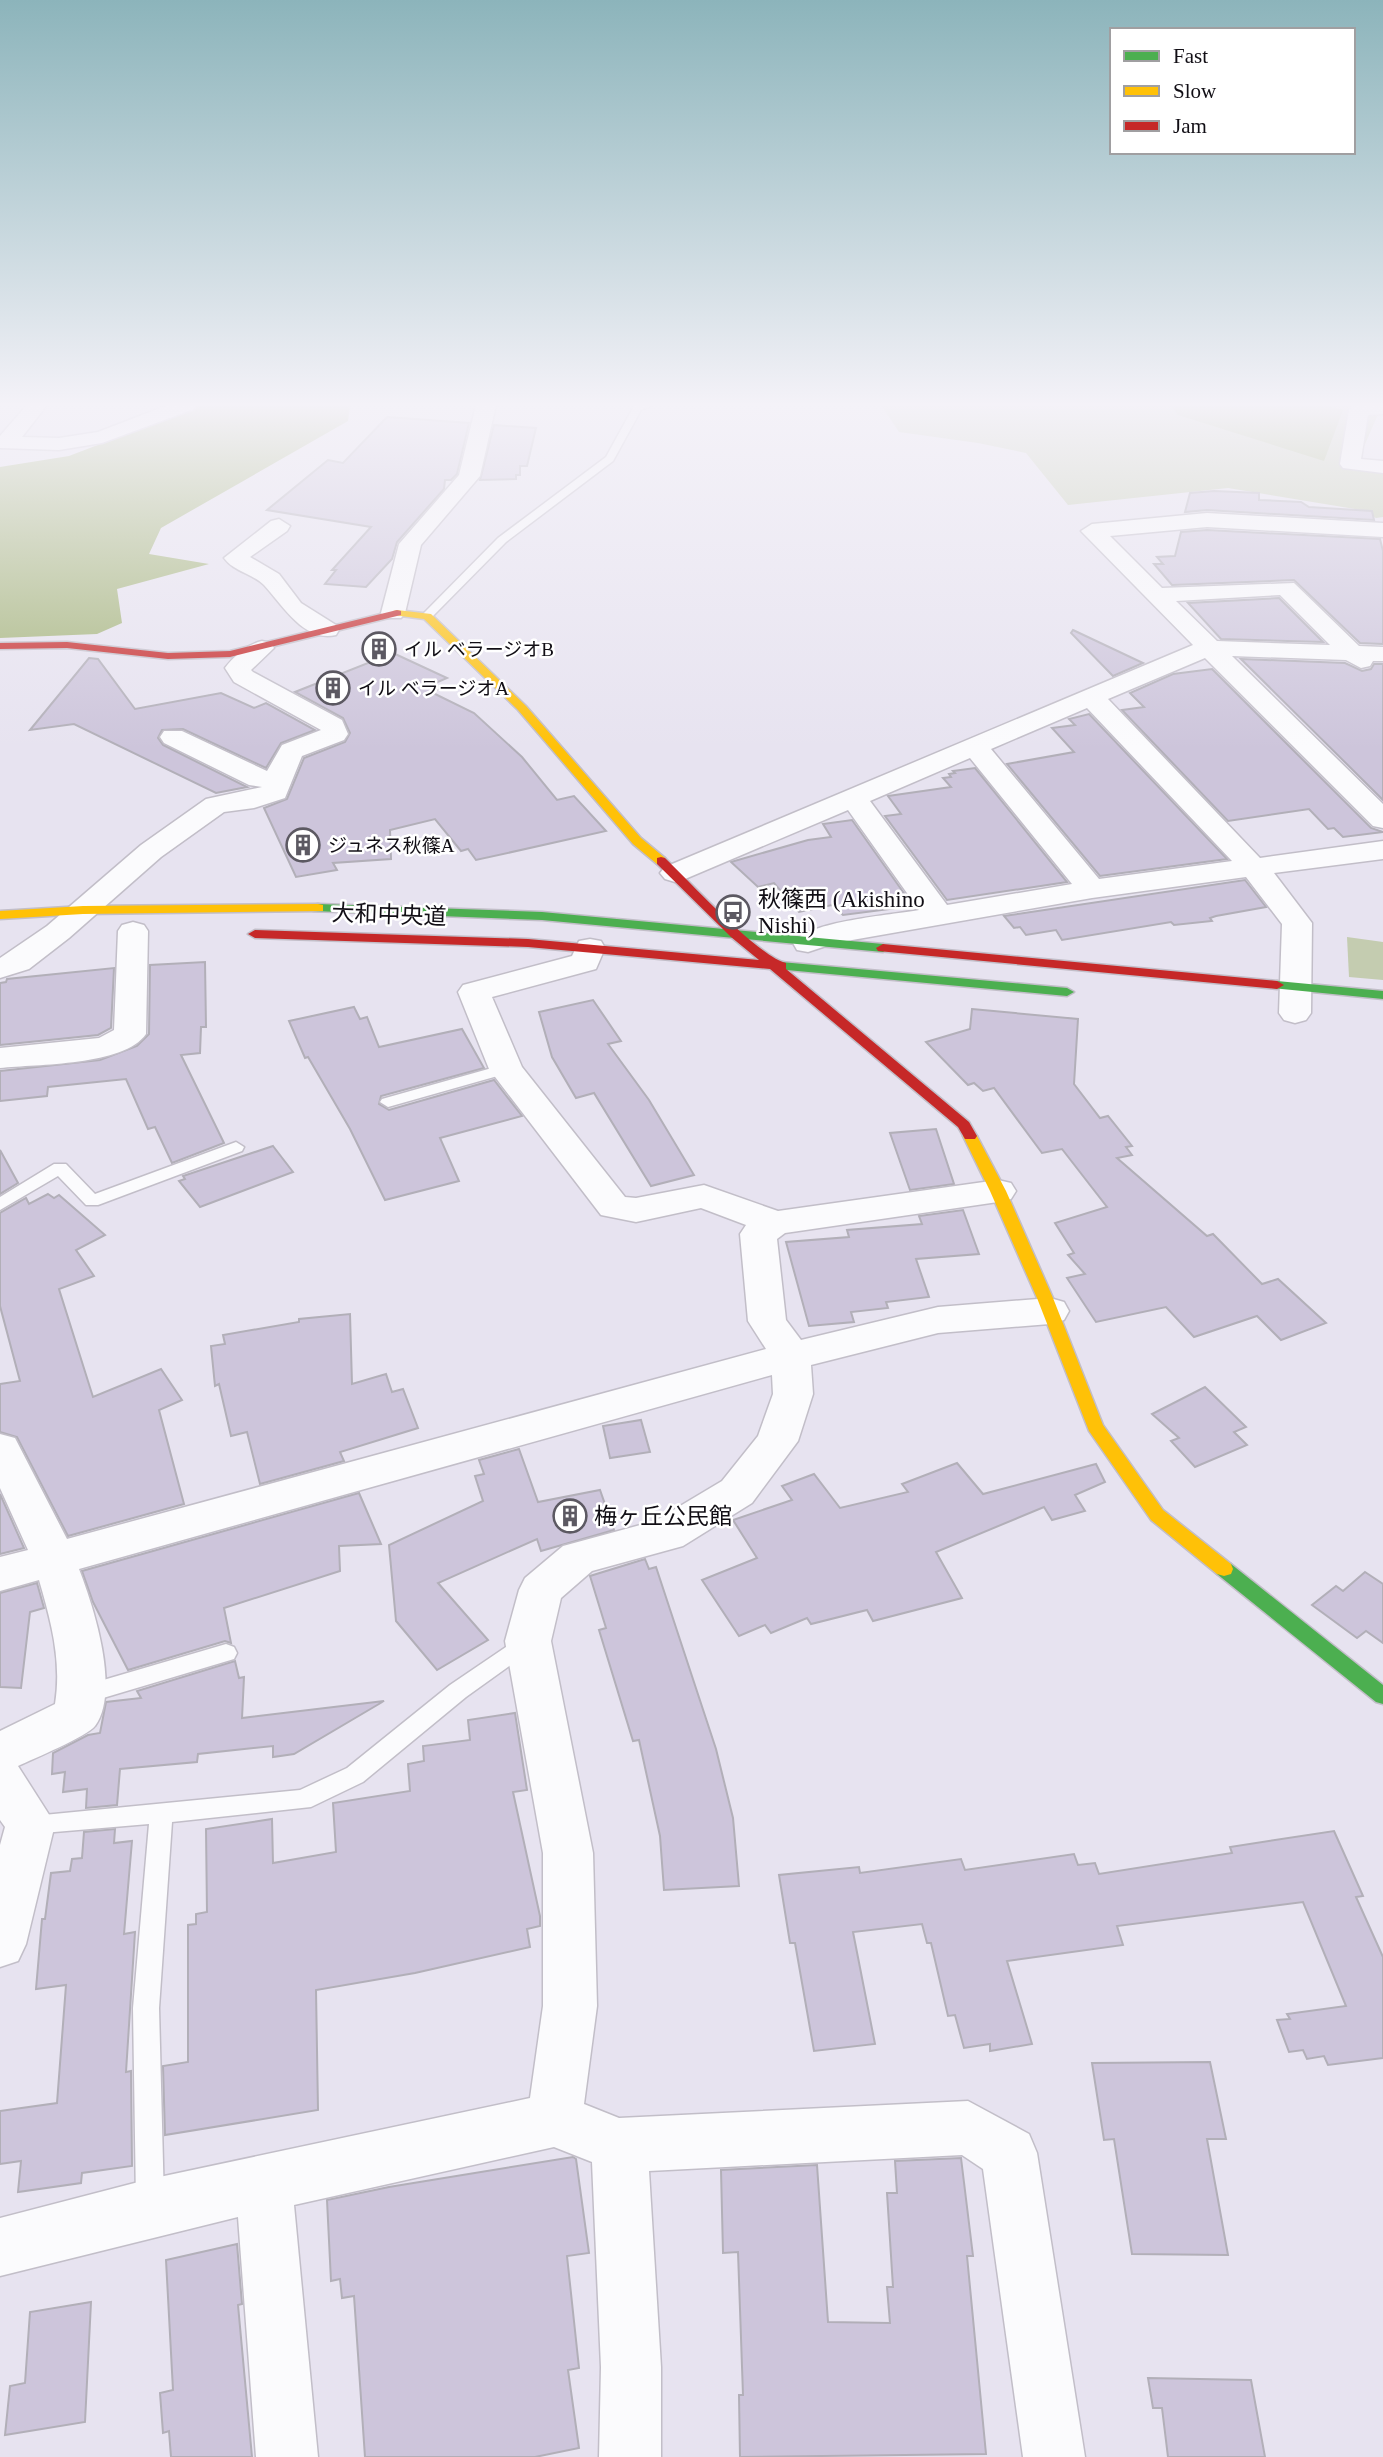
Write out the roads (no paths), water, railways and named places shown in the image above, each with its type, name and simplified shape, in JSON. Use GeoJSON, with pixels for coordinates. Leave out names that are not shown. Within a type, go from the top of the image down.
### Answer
{"type":"FeatureCollection","features":[{"type":"Feature","properties":{"kind":"street"},"geometry":{"type":"LineString","coordinates":[[393,613],[410,544],[431,520]]}},
{"type":"Feature","properties":{"kind":"street"},"geometry":{"type":"LineString","coordinates":[[1383,530],[1207,520],[1092,531],[1154,596],[1383,820]]}},
{"type":"Feature","properties":{"kind":"street"},"geometry":{"type":"LineString","coordinates":[[279,526],[235,558],[271,579],[293,608],[327,630]]}},
{"type":"Feature","properties":{"kind":"street"},"geometry":{"type":"LineString","coordinates":[[1154,596],[1286,588],[1352,653],[1383,678]]}},
{"type":"Feature","properties":{"kind":"street"},"geometry":{"type":"LineString","coordinates":[[0,646],[67,645],[168,656],[230,654],[262,649],[393,613],[427,616],[522,708],[637,841],[675,873],[736,934],[775,968],[964,1125],[998,1191],[1050,1311],[1095,1427],[1157,1515],[1383,1696]]}},
{"type":"Feature","properties":{"kind":"street"},"geometry":{"type":"LineString","coordinates":[[675,873],[1208,648],[1383,654]]}},
{"type":"Feature","properties":{"kind":"street"},"geometry":{"type":"LineString","coordinates":[[0,969],[18,962],[74,924],[151,851],[216,805],[254,800],[275,792],[291,751],[335,734],[332,726],[243,677],[238,668],[262,649]]}},
{"type":"Feature","properties":{"kind":"street"},"geometry":{"type":"LineString","coordinates":[[1091,697],[1164,770],[1254,868],[1297,923],[1295,1006]]}},
{"type":"Feature","properties":{"kind":"street"},"geometry":{"type":"LineString","coordinates":[[173,737],[259,779],[278,779]]}},
{"type":"Feature","properties":{"kind":"street"},"geometry":{"type":"LineString","coordinates":[[974,745],[1092,889]]}},
{"type":"Feature","properties":{"kind":"street"},"geometry":{"type":"LineString","coordinates":[[853,797],[939,916]]}},
{"type":"Feature","properties":{"kind":"street"},"geometry":{"type":"LineString","coordinates":[[808,943],[828,935],[1092,889],[1383,850]]}},
{"type":"Feature","properties":{"kind":"street","name":"大和中央道"},"geometry":{"type":"LineString","coordinates":[[23,934],[74,924],[355,908],[542,916],[909,951],[1295,1006],[1383,995]]}},
{"type":"Feature","properties":{"kind":"street","name":"大和中央道"},"geometry":{"type":"LineString","coordinates":[[0,915],[74,924]]}},
{"type":"Feature","properties":{"kind":"street"},"geometry":{"type":"LineString","coordinates":[[894,924],[886,928],[886,937],[909,951]]}},
{"type":"Feature","properties":{"kind":"street"},"geometry":{"type":"LineString","coordinates":[[0,1058],[107,1047],[130,1034],[133,931]]}},
{"type":"Feature","properties":{"kind":"street","name":"大和中央道"},"geometry":{"type":"LineString","coordinates":[[232,933],[378,936],[590,948],[775,968],[1078,993]]}},
{"type":"Feature","properties":{"kind":"street"},"geometry":{"type":"LineString","coordinates":[[590,948],[585,962],[474,992],[506,1069],[614,1208],[636,1210],[704,1196],[775,1223]]}},
{"type":"Feature","properties":{"kind":"street"},"geometry":{"type":"LineString","coordinates":[[554,2120],[570,2006],[568,1853],[528,1641],[541,1590],[578,1558],[668,1534],[737,1492],[777,1441],[793,1394],[791,1356],[767,1321],[758,1234],[775,1223],[998,1191]]}},
{"type":"Feature","properties":{"kind":"street"},"geometry":{"type":"LineString","coordinates":[[0,1574],[791,1356],[938,1320],[1050,1311]]}},
{"type":"Feature","properties":{"kind":"street"},"geometry":{"type":"LineString","coordinates":[[0,1449],[56,1560],[83,1668],[83,1695],[77,1715],[0,1753]]}},
{"type":"Feature","properties":{"kind":"street"},"geometry":{"type":"LineString","coordinates":[[0,1779],[30,1824],[0,1944]]}},
{"type":"Feature","properties":{"kind":"street"},"geometry":{"type":"LineString","coordinates":[[0,2247],[150,2208],[554,2120],[619,2145],[968,2128],[1009,2153],[1054,2457]]}},
{"type":"Feature","properties":{"kind":"street"},"geometry":{"type":"LineString","coordinates":[[619,2145],[631,2367],[630,2457]]}},
{"type":"Feature","properties":{"kind":"street"},"geometry":{"type":"LineString","coordinates":[[264,2183],[287,2457]]}},
{"type":"Feature","properties":{"kind":"lane"},"geometry":{"type":"LineString","coordinates":[[427,616],[502,540],[529,520]]}},
{"type":"Feature","properties":{"kind":"lane"},"geometry":{"type":"LineString","coordinates":[[388,1102],[506,1069]]}},
{"type":"Feature","properties":{"kind":"lane"},"geometry":{"type":"LineString","coordinates":[[0,1205],[60,1168],[92,1201],[236,1147]]}},
{"type":"Feature","properties":{"kind":"lane"},"geometry":{"type":"LineString","coordinates":[[30,1824],[303,1800],[355,1774],[458,1691],[528,1641]]}},
{"type":"Feature","properties":{"kind":"lane"},"geometry":{"type":"LineString","coordinates":[[83,1695],[226,1653]]}},
{"type":"Feature","properties":{"kind":"lane"},"geometry":{"type":"LineString","coordinates":[[150,2208],[146,2008],[161,1814]]}},
{"type":"Feature","properties":{"kind":"place","name":"イル ベラージオB"},"geometry":{"type":"Point","coordinates":[379,649]}},
{"type":"Feature","properties":{"kind":"place","name":"イル ベラージオA"},"geometry":{"type":"Point","coordinates":[333,688]}},
{"type":"Feature","properties":{"kind":"place","name":"ジュネス秋篠A"},"geometry":{"type":"Point","coordinates":[303,845]}},
{"type":"Feature","properties":{"kind":"place","name":"秋篠西 (Akishino Nishi)"},"geometry":{"type":"Point","coordinates":[733,912]}},
{"type":"Feature","properties":{"kind":"place","name":"梅ヶ丘公民館"},"geometry":{"type":"Point","coordinates":[570,1516]}}]}
